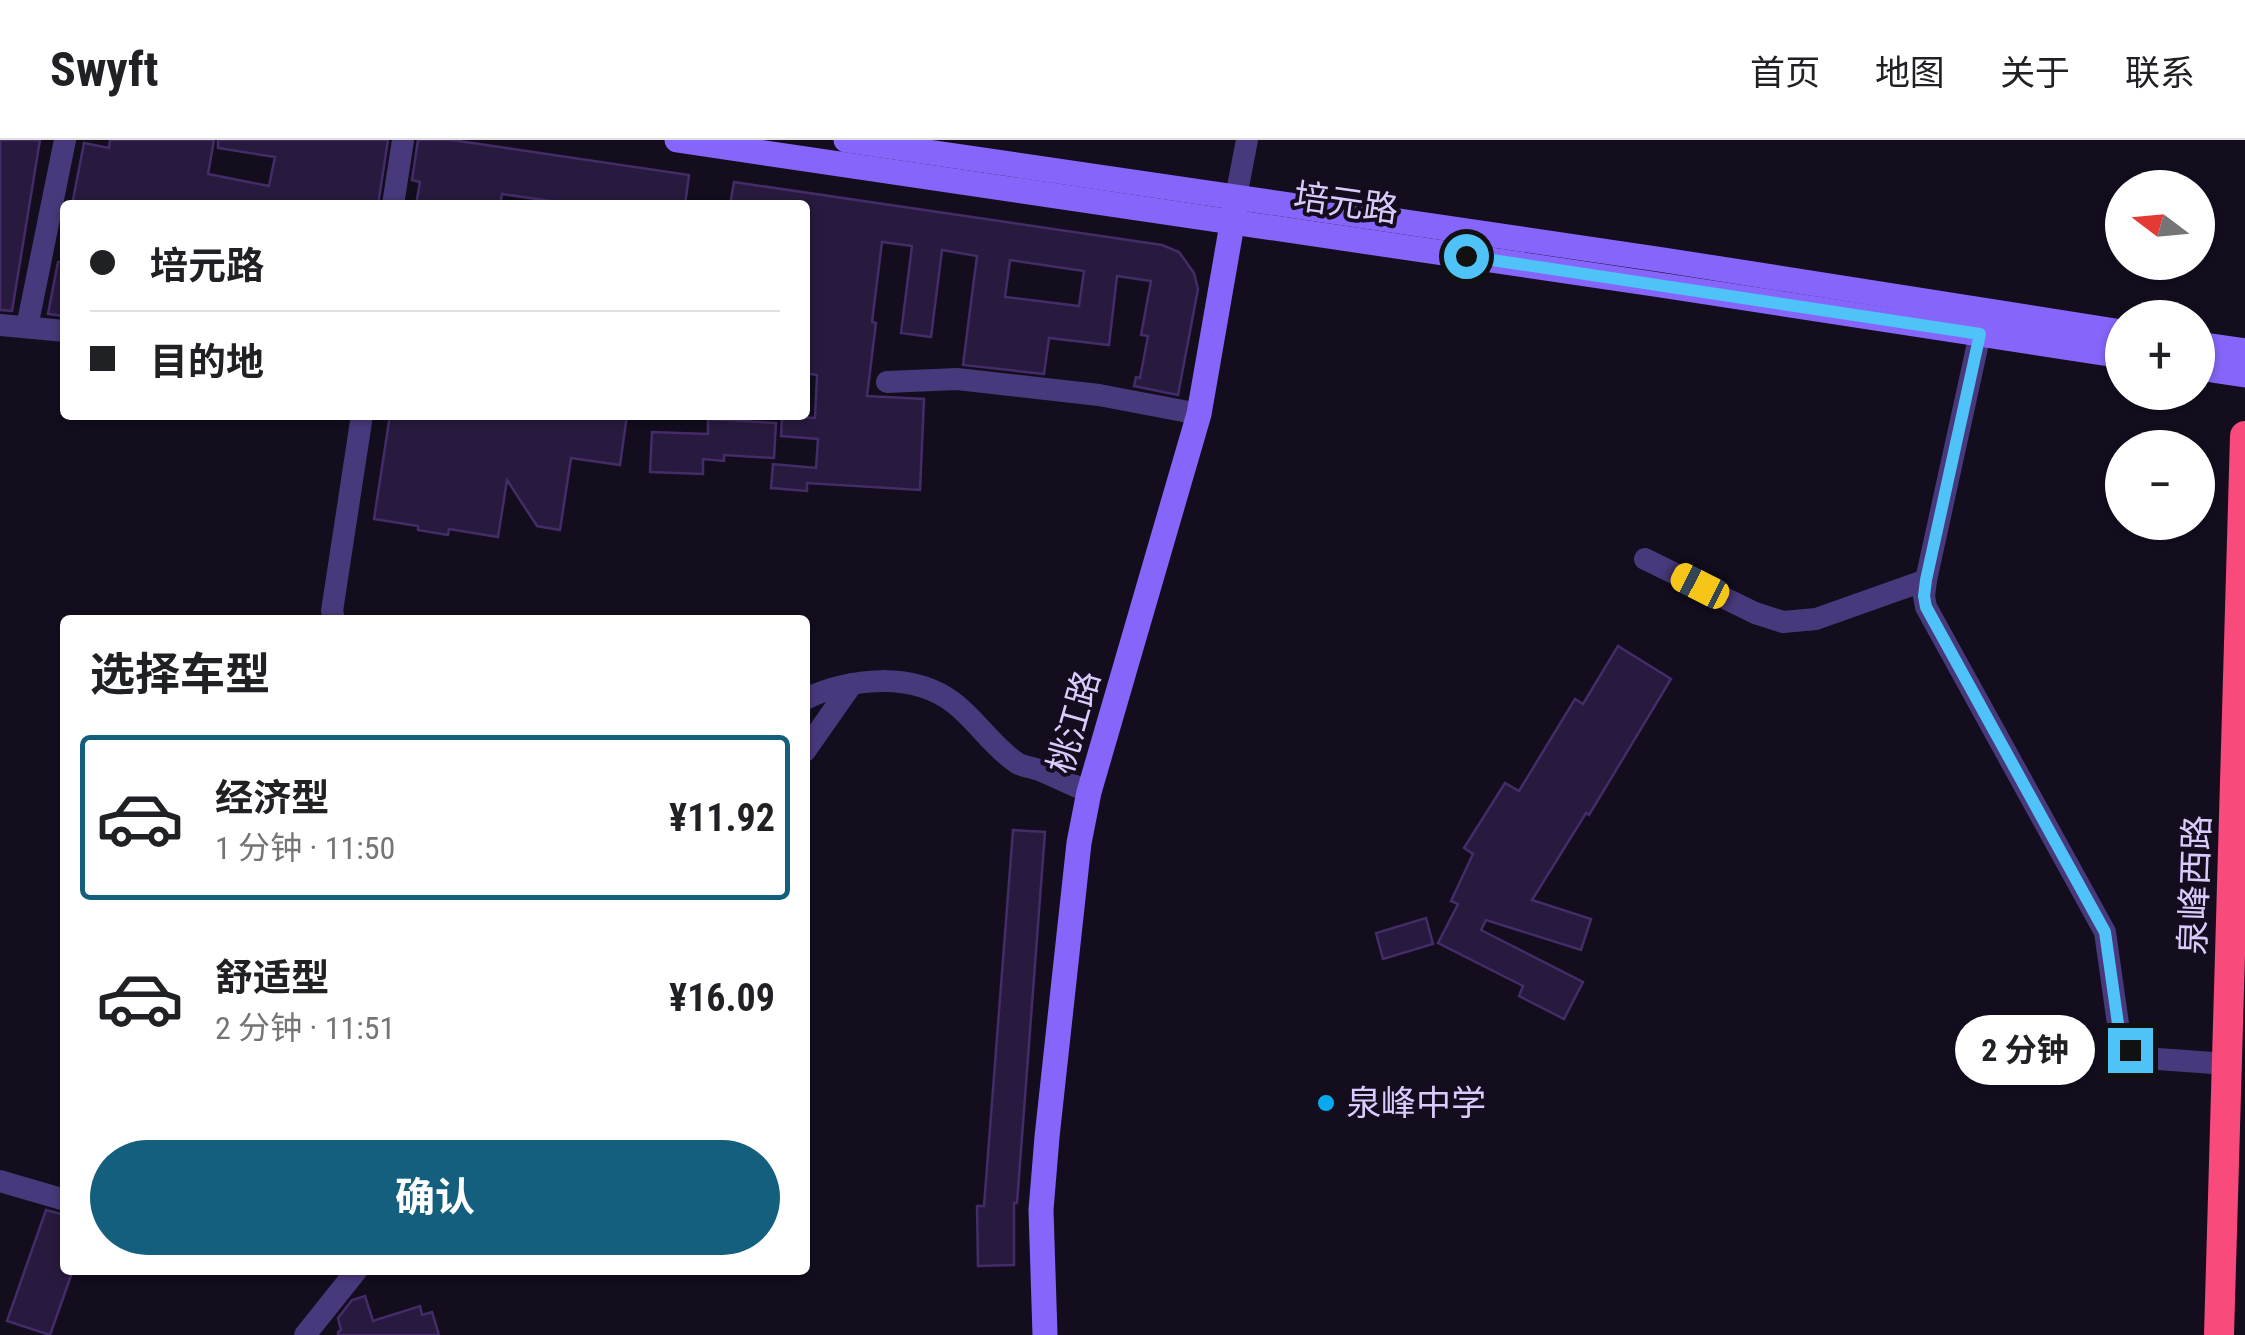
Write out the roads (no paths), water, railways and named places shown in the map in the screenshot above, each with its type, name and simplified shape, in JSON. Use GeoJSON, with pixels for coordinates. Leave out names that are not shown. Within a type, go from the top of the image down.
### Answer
{"type":"FeatureCollection","features":[{"type":"Feature","properties":{"kind":"highway","name":"泉峰西路"},"geometry":{"type":"LineString","coordinates":[[2219,1335],[2245,436]]}},
{"type":"Feature","properties":{"kind":"main road","name":"培元路"},"geometry":{"type":"LineString","coordinates":[[677,140],[1664,260],[2105,329]]}},
{"type":"Feature","properties":{"kind":"main road","name":"培元路"},"geometry":{"type":"LineString","coordinates":[[846,140],[1234,210],[2105,353]]}},
{"type":"Feature","properties":{"kind":"main road","name":"桃江路"},"geometry":{"type":"LineString","coordinates":[[1045,1335],[1041,1210],[1046,1137],[1079,843],[1089,792],[1199,414],[1234,210]]}},
{"type":"Feature","properties":{"kind":"main road"},"geometry":{"type":"LineString","coordinates":[[2215,347],[2245,351]]}},
{"type":"Feature","properties":{"kind":"main road"},"geometry":{"type":"LineString","coordinates":[[2215,371],[2245,376]]}},
{"type":"Feature","properties":{"kind":"street"},"geometry":{"type":"LineString","coordinates":[[27,328],[65,140]]}},
{"type":"Feature","properties":{"kind":"street"},"geometry":{"type":"LineString","coordinates":[[395,200],[403,140]]}},
{"type":"Feature","properties":{"kind":"street","name":"桃江路"},"geometry":{"type":"LineString","coordinates":[[1234,210],[1248,140]]}},
{"type":"Feature","properties":{"kind":"street"},"geometry":{"type":"LineString","coordinates":[[0,325],[60,331]]}},
{"type":"Feature","properties":{"kind":"street"},"geometry":{"type":"LineString","coordinates":[[1980,334],[1926,580],[1926,607],[2105,932],[2120,1038],[2144,1058],[2227,1064]]}},
{"type":"Feature","properties":{"kind":"street"},"geometry":{"type":"LineString","coordinates":[[887,382],[957,379],[1099,395],[1199,414]]}},
{"type":"Feature","properties":{"kind":"street"},"geometry":{"type":"LineString","coordinates":[[333,615],[361,420]]}},
{"type":"Feature","properties":{"kind":"street"},"geometry":{"type":"LineString","coordinates":[[1645,558],[1755,613],[1783,622],[1816,619],[1926,580]]}},
{"type":"Feature","properties":{"kind":"street"},"geometry":{"type":"LineString","coordinates":[[810,698],[829,688],[852,684],[910,683],[932,690],[955,704],[1018,764],[1089,792]]}},
{"type":"Feature","properties":{"kind":"street"},"geometry":{"type":"LineString","coordinates":[[810,744],[852,684]]}},
{"type":"Feature","properties":{"kind":"street"},"geometry":{"type":"LineString","coordinates":[[0,1181],[60,1199]]}},
{"type":"Feature","properties":{"kind":"street"},"geometry":{"type":"LineString","coordinates":[[305,1335],[353,1275]]}},
{"type":"Feature","properties":{"kind":"place","name":"泉峰中学"},"geometry":{"type":"Point","coordinates":[1326,1103]}}]}
